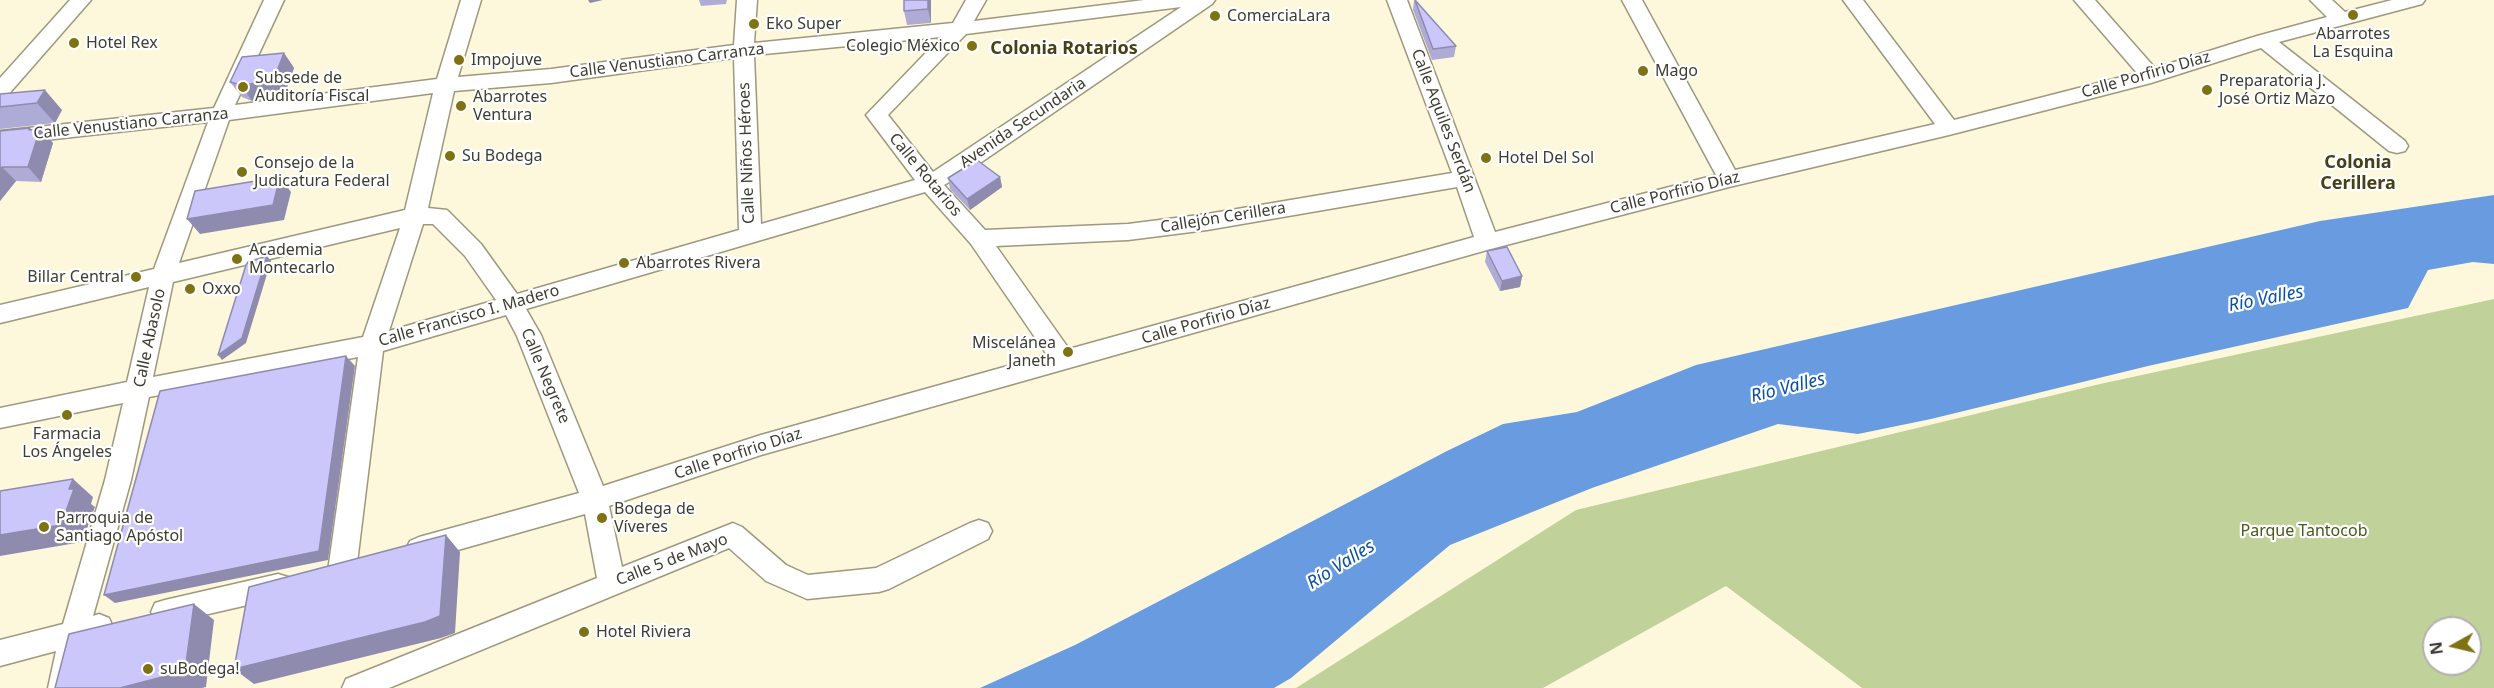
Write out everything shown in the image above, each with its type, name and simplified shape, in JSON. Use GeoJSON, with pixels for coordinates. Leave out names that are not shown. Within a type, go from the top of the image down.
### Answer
{"type":"FeatureCollection","features":[{"type":"Feature","properties":{"kind":"street"},"geometry":{"type":"LineString","coordinates":[[0,91],[81,0]]}},
{"type":"Feature","properties":{"kind":"street","name":"Calle Abasolo"},"geometry":{"type":"LineString","coordinates":[[62,688],[74,633],[118,480],[140,389],[163,276],[221,114],[274,0]]}},
{"type":"Feature","properties":{"kind":"street"},"geometry":{"type":"LineString","coordinates":[[342,571],[372,345],[415,216],[445,85],[471,0]]}},
{"type":"Feature","properties":{"kind":"street","name":"Calle Niños Héroes"},"geometry":{"type":"LineString","coordinates":[[747,0],[744,50],[750,235]]}},
{"type":"Feature","properties":{"kind":"street","name":"Calle Rotarios"},"geometry":{"type":"LineString","coordinates":[[976,0],[960,29],[876,115],[930,183],[979,238],[1064,361]]}},
{"type":"Feature","properties":{"kind":"street","name":"Calle Venustiano Carranza"},"geometry":{"type":"LineString","coordinates":[[0,138],[221,114],[445,85],[551,76],[744,50],[960,29],[1192,0]]}},
{"type":"Feature","properties":{"kind":"street","name":"Avenida Secundaria"},"geometry":{"type":"LineString","coordinates":[[930,183],[956,169],[1205,0]]}},
{"type":"Feature","properties":{"kind":"street","name":"Calle Aquiles Serdán"},"geometry":{"type":"LineString","coordinates":[[1397,0],[1487,242]]}},
{"type":"Feature","properties":{"kind":"street"},"geometry":{"type":"LineString","coordinates":[[1632,0],[1729,179]]}},
{"type":"Feature","properties":{"kind":"street"},"geometry":{"type":"LineString","coordinates":[[1852,0],[1949,128]]}},
{"type":"Feature","properties":{"kind":"street"},"geometry":{"type":"LineString","coordinates":[[2084,0],[2151,76]]}},
{"type":"Feature","properties":{"kind":"street"},"geometry":{"type":"LineString","coordinates":[[2320,0],[2341,19]]}},
{"type":"Feature","properties":{"kind":"street","name":"Calle Porfirio Díaz"},"geometry":{"type":"LineString","coordinates":[[399,555],[595,500],[761,445],[1487,242],[1729,179],[1949,128],[2151,76],[2264,40],[2415,0]]}},
{"type":"Feature","properties":{"kind":"street"},"geometry":{"type":"LineString","coordinates":[[2264,40],[2397,146]]}},
{"type":"Feature","properties":{"kind":"street","name":"Callejón Cerillera"},"geometry":{"type":"LineString","coordinates":[[979,238],[1140,231],[1207,222],[1465,178]]}},
{"type":"Feature","properties":{"kind":"street","name":"Calle Francisco I. Madero"},"geometry":{"type":"LineString","coordinates":[[0,418],[372,345],[930,183]]}},
{"type":"Feature","properties":{"kind":"street"},"geometry":{"type":"LineString","coordinates":[[0,314],[415,216]]}},
{"type":"Feature","properties":{"kind":"street","name":"Calle Negrete"},"geometry":{"type":"LineString","coordinates":[[415,216],[440,216],[474,250],[530,335],[595,500],[612,583]]}},
{"type":"Feature","properties":{"kind":"street","name":"Calle 5 de Mayo"},"geometry":{"type":"LineString","coordinates":[[356,688],[405,678],[612,583],[733,535],[776,573],[807,587],[879,580],[979,531]]}},
{"type":"Feature","properties":{"kind":"street"},"geometry":{"type":"LineString","coordinates":[[319,576],[365,564]]}},
{"type":"Feature","properties":{"kind":"street"},"geometry":{"type":"LineString","coordinates":[[144,617],[295,582]]}},
{"type":"Feature","properties":{"kind":"street"},"geometry":{"type":"LineString","coordinates":[[0,653],[120,622]]}},
{"type":"Feature","properties":{"kind":"green space","name":"Parque Tantocob"},"geometry":{"type":"Polygon","coordinates":[[[2494,299],[2494,688],[1862,688],[1726,586],[1543,688],[1296,688],[1576,510],[2100,384],[2494,299]]]}},
{"type":"Feature","properties":{"kind":"water","name":"Río Valles"},"geometry":{"type":"Polygon","coordinates":[[[2494,195],[2494,264],[2473,262],[2428,270],[2408,308],[1858,434],[1778,424],[1592,488],[1450,545],[1291,678],[1274,688],[980,688],[1075,645],[1503,424],[1577,412],[1696,365],[2320,221],[2494,195]]]}},
{"type":"Feature","properties":{"kind":"building"},"geometry":{"type":"Polygon","coordinates":[[[904,0],[928,0],[928,9],[904,11],[904,0]]]}},
{"type":"Feature","properties":{"kind":"building"},"geometry":{"type":"Polygon","coordinates":[[[1415,0],[1456,46],[1433,49],[1415,0]]]}},
{"type":"Feature","properties":{"kind":"building"},"geometry":{"type":"Polygon","coordinates":[[[284,53],[273,81],[241,85],[230,82],[242,57],[284,53]]]}},
{"type":"Feature","properties":{"kind":"building"},"geometry":{"type":"Polygon","coordinates":[[[45,90],[37,103],[0,107],[0,94],[45,90]]]}},
{"type":"Feature","properties":{"kind":"building"},"geometry":{"type":"Polygon","coordinates":[[[30,128],[29,130],[40,129],[28,167],[2,167],[0,169],[0,131],[30,128]]]}},
{"type":"Feature","properties":{"kind":"building"},"geometry":{"type":"Polygon","coordinates":[[[977,160],[1000,177],[967,199],[948,178],[977,160]]]}},
{"type":"Feature","properties":{"kind":"building"},"geometry":{"type":"Polygon","coordinates":[[[280,177],[273,205],[187,219],[195,191],[280,177]]]}},
{"type":"Feature","properties":{"kind":"building"},"geometry":{"type":"Polygon","coordinates":[[[1507,247],[1522,276],[1502,281],[1487,251],[1507,247]]]}},
{"type":"Feature","properties":{"kind":"building"},"geometry":{"type":"Polygon","coordinates":[[[267,256],[242,338],[218,355],[246,265],[248,262],[267,256]]]}},
{"type":"Feature","properties":{"kind":"building"},"geometry":{"type":"Polygon","coordinates":[[[346,356],[319,551],[104,595],[160,391],[346,356]]]}},
{"type":"Feature","properties":{"kind":"building"},"geometry":{"type":"Polygon","coordinates":[[[73,479],[69,489],[74,489],[61,525],[0,535],[0,491],[73,479]]]}},
{"type":"Feature","properties":{"kind":"building"},"geometry":{"type":"Polygon","coordinates":[[[446,535],[440,616],[425,622],[234,669],[249,587],[446,535]]]}},
{"type":"Feature","properties":{"kind":"building"},"geometry":{"type":"Polygon","coordinates":[[[194,604],[185,671],[120,688],[55,688],[69,634],[194,604]]]}},
{"type":"Feature","properties":{"kind":"place","name":"Abarrotes La Esquina"},"geometry":{"type":"Point","coordinates":[2353,15]}},
{"type":"Feature","properties":{"kind":"place","name":"ComerciaLara"},"geometry":{"type":"Point","coordinates":[1215,16]}},
{"type":"Feature","properties":{"kind":"place","name":"Eko Super"},"geometry":{"type":"Point","coordinates":[754,24]}},
{"type":"Feature","properties":{"kind":"place","name":"Hotel Rex"},"geometry":{"type":"Point","coordinates":[74,43]}},
{"type":"Feature","properties":{"kind":"place","name":"Colegio México"},"geometry":{"type":"Point","coordinates":[972,46]}},
{"type":"Feature","properties":{"kind":"place","name":"Impojuve"},"geometry":{"type":"Point","coordinates":[459,60]}},
{"type":"Feature","properties":{"kind":"place","name":"Mago"},"geometry":{"type":"Point","coordinates":[1643,71]}},
{"type":"Feature","properties":{"kind":"place","name":"Subsede de Auditoría Fiscal"},"geometry":{"type":"Point","coordinates":[243,87]}},
{"type":"Feature","properties":{"kind":"place","name":"Preparatoria J. José Ortiz Mazo"},"geometry":{"type":"Point","coordinates":[2207,90]}},
{"type":"Feature","properties":{"kind":"place","name":"Abarrotes Ventura"},"geometry":{"type":"Point","coordinates":[461,106]}},
{"type":"Feature","properties":{"kind":"place","name":"Su Bodega"},"geometry":{"type":"Point","coordinates":[450,156]}},
{"type":"Feature","properties":{"kind":"place","name":"Hotel Del Sol"},"geometry":{"type":"Point","coordinates":[1486,158]}},
{"type":"Feature","properties":{"kind":"place","name":"Consejo de la Judicatura Federal"},"geometry":{"type":"Point","coordinates":[242,172]}},
{"type":"Feature","properties":{"kind":"place","name":"Academia Montecarlo"},"geometry":{"type":"Point","coordinates":[237,259]}},
{"type":"Feature","properties":{"kind":"place","name":"Abarrotes Rivera"},"geometry":{"type":"Point","coordinates":[624,263]}},
{"type":"Feature","properties":{"kind":"place","name":"Billar Central"},"geometry":{"type":"Point","coordinates":[136,277]}},
{"type":"Feature","properties":{"kind":"place","name":"Oxxo"},"geometry":{"type":"Point","coordinates":[190,289]}},
{"type":"Feature","properties":{"kind":"place","name":"Miscelánea Janeth"},"geometry":{"type":"Point","coordinates":[1068,352]}},
{"type":"Feature","properties":{"kind":"place","name":"Farmacia Los Ángeles"},"geometry":{"type":"Point","coordinates":[67,415]}},
{"type":"Feature","properties":{"kind":"place","name":"Bodega de Víveres"},"geometry":{"type":"Point","coordinates":[602,518]}},
{"type":"Feature","properties":{"kind":"place","name":"Parroquia de Santiago Apóstol"},"geometry":{"type":"Point","coordinates":[44,527]}},
{"type":"Feature","properties":{"kind":"place","name":"Hotel Riviera"},"geometry":{"type":"Point","coordinates":[584,632]}},
{"type":"Feature","properties":{"kind":"place","name":"suBodega!"},"geometry":{"type":"Point","coordinates":[148,669]}},
{"type":"Feature","properties":{"kind":"district","name":"Colonia Rotarios"},"geometry":{"type":"Point","coordinates":[1064,49]}},
{"type":"Feature","properties":{"kind":"district","name":"Colonia Cerillera"},"geometry":{"type":"Point","coordinates":[2358,174]}}]}
